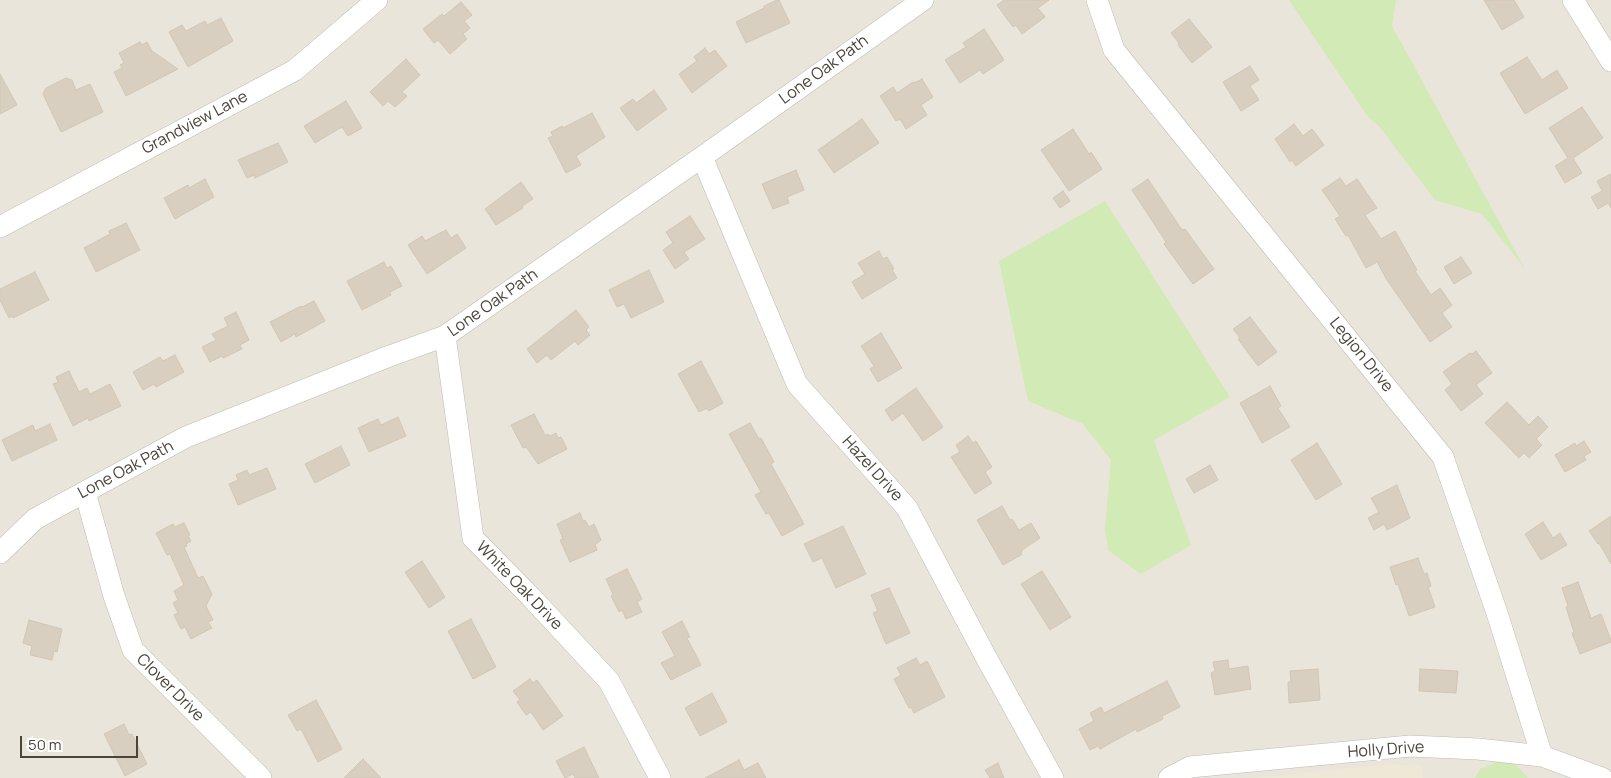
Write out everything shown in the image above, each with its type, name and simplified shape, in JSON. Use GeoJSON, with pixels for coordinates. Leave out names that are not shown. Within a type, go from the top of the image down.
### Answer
{"type":"FeatureCollection","features":[{"type":"Feature","properties":{"kind":"street","name":"Grandview Lane"},"geometry":{"type":"LineString","coordinates":[[0,227],[295,70],[377,0]]}},
{"type":"Feature","properties":{"kind":"street","name":"Lone Oak Path"},"geometry":{"type":"LineString","coordinates":[[0,553],[35,519],[186,437],[387,357],[445,336],[702,157],[898,8],[923,0]]}},
{"type":"Feature","properties":{"kind":"street","name":"Legion Drive"},"geometry":{"type":"LineString","coordinates":[[1097,0],[1114,50],[1443,457],[1497,614],[1542,756]]}},
{"type":"Feature","properties":{"kind":"street"},"geometry":{"type":"LineString","coordinates":[[1573,0],[1611,61]]}},
{"type":"Feature","properties":{"kind":"street","name":"Hazel Drive"},"geometry":{"type":"LineString","coordinates":[[702,157],[798,384],[907,508],[1053,778]]}},
{"type":"Feature","properties":{"kind":"street","name":"White Oak Drive"},"geometry":{"type":"LineString","coordinates":[[445,336],[473,538],[609,680],[660,778]]}},
{"type":"Feature","properties":{"kind":"street","name":"Clover Drive"},"geometry":{"type":"LineString","coordinates":[[86,492],[114,596],[133,650],[261,778]]}},
{"type":"Feature","properties":{"kind":"street","name":"Holly Drive"},"geometry":{"type":"LineString","coordinates":[[1169,778],[1190,767],[1410,746],[1478,748],[1542,756],[1602,778]]}},
{"type":"Feature","properties":{"kind":"shaded area"},"geometry":{"type":"Polygon","coordinates":[[[0,0],[1611,0],[1611,778],[0,778],[0,0]]]}},
{"type":"Feature","properties":{"kind":"shaded area"},"geometry":{"type":"Polygon","coordinates":[[[1386,764],[1422,766],[1423,778],[1257,778],[1386,764]]]}},
{"type":"Feature","properties":{"kind":"green space"},"geometry":{"type":"Polygon","coordinates":[[[1289,0],[1396,0],[1392,26],[1525,269],[1482,214],[1435,200],[1379,126],[1368,117],[1289,0]]]}},
{"type":"Feature","properties":{"kind":"green space"},"geometry":{"type":"Polygon","coordinates":[[[1105,201],[1230,397],[1154,440],[1191,545],[1141,574],[1108,550],[1105,530],[1111,460],[1083,424],[1028,401],[999,261],[1105,201]]]}},
{"type":"Feature","properties":{"kind":"green space"},"geometry":{"type":"Polygon","coordinates":[[[1499,761],[1513,762],[1528,778],[1475,778],[1480,769],[1499,761]]]}},
{"type":"Feature","properties":{"kind":"building"},"geometry":{"type":"Polygon","coordinates":[[[779,0],[790,23],[746,43],[736,22],[779,0]]]}},
{"type":"Feature","properties":{"kind":"building"},"geometry":{"type":"Polygon","coordinates":[[[1004,0],[1049,0],[1038,8],[1045,17],[1022,34],[1016,25],[1013,27],[997,5],[1004,0]]]}},
{"type":"Feature","properties":{"kind":"building"},"geometry":{"type":"Polygon","coordinates":[[[1484,0],[1514,0],[1524,17],[1502,30],[1484,0]]]}},
{"type":"Feature","properties":{"kind":"building"},"geometry":{"type":"Polygon","coordinates":[[[461,2],[472,15],[464,21],[470,28],[463,34],[467,39],[450,54],[438,40],[434,43],[423,29],[442,14],[444,16],[461,2]]]}},
{"type":"Feature","properties":{"kind":"building"},"geometry":{"type":"Polygon","coordinates":[[[221,18],[233,41],[188,67],[169,32],[182,25],[186,31],[205,21],[207,25],[221,18]]]}},
{"type":"Feature","properties":{"kind":"building"},"geometry":{"type":"Polygon","coordinates":[[[1189,19],[1212,47],[1192,63],[1171,33],[1189,19]]]}},
{"type":"Feature","properties":{"kind":"building"},"geometry":{"type":"Polygon","coordinates":[[[984,29],[1004,60],[983,74],[980,70],[960,83],[945,60],[966,47],[963,43],[984,29]]]}},
{"type":"Feature","properties":{"kind":"building"},"geometry":{"type":"Polygon","coordinates":[[[140,42],[142,45],[147,42],[152,51],[178,69],[126,96],[114,72],[122,68],[120,65],[124,63],[119,53],[140,42]]]}},
{"type":"Feature","properties":{"kind":"building"},"geometry":{"type":"Polygon","coordinates":[[[705,48],[709,54],[715,50],[727,66],[692,93],[679,74],[697,61],[694,57],[705,48]]]}},
{"type":"Feature","properties":{"kind":"building"},"geometry":{"type":"Polygon","coordinates":[[[1527,57],[1542,80],[1557,70],[1568,88],[1525,114],[1500,73],[1527,57]]]}},
{"type":"Feature","properties":{"kind":"building"},"geometry":{"type":"Polygon","coordinates":[[[406,59],[420,75],[402,92],[407,96],[395,107],[388,101],[383,106],[370,92],[406,59]]]}},
{"type":"Feature","properties":{"kind":"building"},"geometry":{"type":"Polygon","coordinates":[[[1250,66],[1259,80],[1250,86],[1259,100],[1241,111],[1223,82],[1250,66]]]}},
{"type":"Feature","properties":{"kind":"building"},"geometry":{"type":"Polygon","coordinates":[[[0,74],[17,105],[0,114],[0,74]]]}},
{"type":"Feature","properties":{"kind":"building"},"geometry":{"type":"Polygon","coordinates":[[[66,78],[72,80],[76,90],[90,84],[103,112],[61,132],[43,94],[46,88],[66,78]]]}},
{"type":"Feature","properties":{"kind":"building"},"geometry":{"type":"Polygon","coordinates":[[[922,79],[933,97],[921,105],[927,115],[906,129],[900,119],[896,121],[880,96],[893,87],[897,93],[913,82],[922,79]]]}},
{"type":"Feature","properties":{"kind":"building"},"geometry":{"type":"Polygon","coordinates":[[[654,90],[667,109],[637,131],[620,108],[633,99],[636,103],[654,90]]]}},
{"type":"Feature","properties":{"kind":"building"},"geometry":{"type":"Polygon","coordinates":[[[346,101],[362,128],[348,136],[342,127],[315,143],[304,126],[346,101]]]}},
{"type":"Feature","properties":{"kind":"building"},"geometry":{"type":"Polygon","coordinates":[[[1582,107],[1603,138],[1573,158],[1582,173],[1565,183],[1555,166],[1568,158],[1549,128],[1582,107]]]}},
{"type":"Feature","properties":{"kind":"building"},"geometry":{"type":"Polygon","coordinates":[[[592,113],[605,137],[576,156],[581,165],[566,173],[548,138],[553,136],[551,132],[592,113]]]}},
{"type":"Feature","properties":{"kind":"building"},"geometry":{"type":"Polygon","coordinates":[[[862,119],[879,143],[834,173],[818,150],[862,119]]]}},
{"type":"Feature","properties":{"kind":"building"},"geometry":{"type":"Polygon","coordinates":[[[1294,124],[1303,136],[1312,129],[1324,145],[1296,166],[1292,160],[1290,162],[1275,139],[1294,124]]]}},
{"type":"Feature","properties":{"kind":"building"},"geometry":{"type":"Polygon","coordinates":[[[1073,129],[1089,154],[1091,152],[1102,169],[1069,191],[1041,150],[1073,129]]]}},
{"type":"Feature","properties":{"kind":"building"},"geometry":{"type":"Polygon","coordinates":[[[278,143],[288,162],[255,178],[254,175],[247,178],[238,160],[278,143]]]}},
{"type":"Feature","properties":{"kind":"building"},"geometry":{"type":"Polygon","coordinates":[[[796,170],[804,190],[787,197],[789,203],[773,209],[762,184],[796,170]]]}},
{"type":"Feature","properties":{"kind":"building"},"geometry":{"type":"Polygon","coordinates":[[[1611,174],[1611,208],[1608,203],[1598,209],[1591,197],[1602,191],[1597,181],[1611,174]]]}},
{"type":"Feature","properties":{"kind":"building"},"geometry":{"type":"Polygon","coordinates":[[[1340,178],[1346,186],[1357,179],[1377,208],[1365,215],[1381,239],[1395,231],[1417,270],[1415,271],[1431,295],[1440,288],[1452,305],[1442,313],[1452,327],[1430,342],[1387,280],[1377,262],[1366,268],[1348,235],[1346,236],[1335,219],[1340,216],[1322,190],[1340,178]]]}},
{"type":"Feature","properties":{"kind":"building"},"geometry":{"type":"Polygon","coordinates":[[[205,179],[214,197],[175,219],[164,198],[188,185],[189,188],[205,179]]]}},
{"type":"Feature","properties":{"kind":"building"},"geometry":{"type":"Polygon","coordinates":[[[1148,179],[1182,230],[1185,229],[1214,269],[1193,284],[1164,244],[1166,242],[1132,190],[1148,179]]]}},
{"type":"Feature","properties":{"kind":"building"},"geometry":{"type":"Polygon","coordinates":[[[521,182],[533,199],[522,206],[523,208],[496,225],[485,209],[521,182]]]}},
{"type":"Feature","properties":{"kind":"building"},"geometry":{"type":"Polygon","coordinates":[[[1063,191],[1070,201],[1060,208],[1053,198],[1063,191]]]}},
{"type":"Feature","properties":{"kind":"building"},"geometry":{"type":"Polygon","coordinates":[[[690,216],[705,239],[684,252],[689,259],[675,269],[663,250],[673,243],[666,232],[690,216]]]}},
{"type":"Feature","properties":{"kind":"building"},"geometry":{"type":"Polygon","coordinates":[[[126,223],[140,250],[96,272],[84,248],[110,234],[109,231],[126,223]]]}},
{"type":"Feature","properties":{"kind":"building"},"geometry":{"type":"Polygon","coordinates":[[[446,230],[451,238],[457,234],[466,248],[427,274],[408,245],[422,236],[425,241],[446,230]]]}},
{"type":"Feature","properties":{"kind":"building"},"geometry":{"type":"Polygon","coordinates":[[[879,251],[883,259],[887,257],[897,278],[862,299],[852,282],[865,274],[858,263],[879,251]]]}},
{"type":"Feature","properties":{"kind":"building"},"geometry":{"type":"Polygon","coordinates":[[[1461,257],[1472,273],[1454,284],[1444,267],[1461,257]]]}},
{"type":"Feature","properties":{"kind":"building"},"geometry":{"type":"Polygon","coordinates":[[[384,262],[387,268],[391,266],[402,286],[390,292],[391,295],[362,310],[347,281],[384,262]]]}},
{"type":"Feature","properties":{"kind":"building"},"geometry":{"type":"Polygon","coordinates":[[[649,270],[664,302],[631,318],[624,304],[617,307],[609,290],[649,270]]]}},
{"type":"Feature","properties":{"kind":"building"},"geometry":{"type":"Polygon","coordinates":[[[35,272],[49,300],[13,318],[12,316],[9,318],[0,300],[0,289],[35,272]]]}},
{"type":"Feature","properties":{"kind":"building"},"geometry":{"type":"Polygon","coordinates":[[[314,301],[325,321],[296,337],[295,334],[281,342],[270,322],[314,301]]]}},
{"type":"Feature","properties":{"kind":"building"},"geometry":{"type":"Polygon","coordinates":[[[576,310],[589,327],[586,330],[590,335],[578,345],[575,341],[551,360],[547,355],[537,363],[527,349],[576,310]]]}},
{"type":"Feature","properties":{"kind":"building"},"geometry":{"type":"Polygon","coordinates":[[[236,312],[249,340],[240,345],[242,349],[210,362],[202,347],[216,340],[212,334],[228,326],[224,318],[236,312]]]}},
{"type":"Feature","properties":{"kind":"building"},"geometry":{"type":"Polygon","coordinates":[[[1250,317],[1277,352],[1258,366],[1233,329],[1250,317]]]}},
{"type":"Feature","properties":{"kind":"building"},"geometry":{"type":"Polygon","coordinates":[[[881,333],[902,368],[878,382],[870,369],[874,366],[861,346],[881,333]]]}},
{"type":"Feature","properties":{"kind":"building"},"geometry":{"type":"Polygon","coordinates":[[[1476,351],[1492,373],[1476,385],[1483,394],[1461,411],[1445,390],[1452,384],[1443,372],[1470,353],[1472,354],[1476,351]]]}},
{"type":"Feature","properties":{"kind":"building"},"geometry":{"type":"Polygon","coordinates":[[[175,355],[184,372],[156,387],[154,384],[143,390],[133,372],[160,357],[163,361],[175,355]]]}},
{"type":"Feature","properties":{"kind":"building"},"geometry":{"type":"Polygon","coordinates":[[[701,361],[723,403],[709,411],[707,408],[699,412],[678,374],[701,361]]]}},
{"type":"Feature","properties":{"kind":"building"},"geometry":{"type":"Polygon","coordinates":[[[69,371],[79,392],[87,388],[90,394],[110,384],[121,406],[89,421],[88,418],[73,426],[53,384],[58,382],[56,377],[69,371]]]}},
{"type":"Feature","properties":{"kind":"building"},"geometry":{"type":"Polygon","coordinates":[[[1270,386],[1281,406],[1278,408],[1290,427],[1262,443],[1240,403],[1270,386]]]}},
{"type":"Feature","properties":{"kind":"building"},"geometry":{"type":"Polygon","coordinates":[[[916,388],[943,427],[923,441],[903,413],[892,421],[885,410],[916,388]]]}},
{"type":"Feature","properties":{"kind":"building"},"geometry":{"type":"Polygon","coordinates":[[[1507,402],[1529,425],[1538,416],[1548,427],[1536,439],[1542,445],[1529,458],[1524,453],[1519,458],[1485,423],[1507,402]]]}},
{"type":"Feature","properties":{"kind":"building"},"geometry":{"type":"Polygon","coordinates":[[[534,414],[545,435],[548,434],[550,436],[556,433],[558,438],[561,437],[567,449],[538,464],[526,447],[523,448],[511,425],[534,414]]]}},
{"type":"Feature","properties":{"kind":"building"},"geometry":{"type":"Polygon","coordinates":[[[398,417],[406,436],[369,452],[358,428],[378,419],[381,425],[398,417]]]}},
{"type":"Feature","properties":{"kind":"building"},"geometry":{"type":"Polygon","coordinates":[[[750,423],[759,439],[761,438],[774,462],[771,464],[804,524],[782,536],[769,513],[766,514],[755,495],[761,492],[729,434],[750,423]]]}},
{"type":"Feature","properties":{"kind":"building"},"geometry":{"type":"Polygon","coordinates":[[[50,424],[57,440],[12,461],[2,440],[33,425],[35,431],[50,424]]]}},
{"type":"Feature","properties":{"kind":"building"},"geometry":{"type":"Polygon","coordinates":[[[968,436],[973,443],[976,441],[992,467],[985,472],[992,483],[975,494],[951,457],[960,452],[956,445],[968,436]]]}},
{"type":"Feature","properties":{"kind":"building"},"geometry":{"type":"Polygon","coordinates":[[[1584,441],[1591,452],[1584,456],[1586,460],[1565,472],[1555,455],[1575,443],[1576,446],[1584,441]]]}},
{"type":"Feature","properties":{"kind":"building"},"geometry":{"type":"Polygon","coordinates":[[[1317,443],[1342,484],[1316,500],[1291,460],[1317,443]]]}},
{"type":"Feature","properties":{"kind":"building"},"geometry":{"type":"Polygon","coordinates":[[[341,446],[350,465],[315,483],[305,464],[341,446]]]}},
{"type":"Feature","properties":{"kind":"building"},"geometry":{"type":"Polygon","coordinates":[[[1210,465],[1218,480],[1194,493],[1186,479],[1210,465]]]}},
{"type":"Feature","properties":{"kind":"building"},"geometry":{"type":"Polygon","coordinates":[[[267,468],[276,489],[238,505],[229,484],[238,480],[236,475],[247,470],[249,475],[267,468]]]}},
{"type":"Feature","properties":{"kind":"building"},"geometry":{"type":"Polygon","coordinates":[[[1397,485],[1410,518],[1387,530],[1384,524],[1374,530],[1368,518],[1379,512],[1371,498],[1397,485]]]}},
{"type":"Feature","properties":{"kind":"building"},"geometry":{"type":"Polygon","coordinates":[[[1002,506],[1010,520],[1012,519],[1019,530],[1031,523],[1040,538],[1022,550],[1021,555],[1003,565],[977,520],[1002,506]]]}},
{"type":"Feature","properties":{"kind":"building"},"geometry":{"type":"Polygon","coordinates":[[[580,513],[583,521],[585,520],[589,527],[594,524],[601,540],[595,545],[597,550],[570,562],[560,540],[563,539],[557,524],[580,513]]]}},
{"type":"Feature","properties":{"kind":"building"},"geometry":{"type":"Polygon","coordinates":[[[1611,516],[1611,564],[1599,543],[1589,531],[1611,516]]]}},
{"type":"Feature","properties":{"kind":"building"},"geometry":{"type":"Polygon","coordinates":[[[1543,522],[1553,538],[1560,533],[1567,545],[1541,560],[1525,534],[1543,522]]]}},
{"type":"Feature","properties":{"kind":"building"},"geometry":{"type":"Polygon","coordinates":[[[184,523],[191,541],[184,547],[198,578],[203,576],[212,594],[206,606],[213,620],[208,622],[212,628],[191,639],[185,627],[181,629],[174,615],[178,613],[173,603],[178,600],[174,591],[184,585],[170,554],[167,555],[156,533],[173,524],[175,527],[184,523]]]}},
{"type":"Feature","properties":{"kind":"building"},"geometry":{"type":"Polygon","coordinates":[[[843,526],[866,574],[836,588],[822,558],[813,562],[804,544],[843,526]]]}},
{"type":"Feature","properties":{"kind":"building"},"geometry":{"type":"Polygon","coordinates":[[[1418,558],[1424,574],[1427,573],[1431,586],[1428,587],[1435,607],[1409,616],[1390,567],[1418,558]]]}},
{"type":"Feature","properties":{"kind":"building"},"geometry":{"type":"Polygon","coordinates":[[[422,561],[445,597],[429,608],[405,572],[422,561]]]}},
{"type":"Feature","properties":{"kind":"building"},"geometry":{"type":"Polygon","coordinates":[[[627,569],[642,599],[637,602],[642,612],[626,619],[622,610],[619,612],[611,596],[613,594],[606,579],[627,569]]]}},
{"type":"Feature","properties":{"kind":"building"},"geometry":{"type":"Polygon","coordinates":[[[1042,571],[1071,617],[1050,630],[1021,584],[1042,571]]]}},
{"type":"Feature","properties":{"kind":"building"},"geometry":{"type":"Polygon","coordinates":[[[1578,582],[1591,618],[1601,614],[1611,640],[1611,642],[1580,654],[1572,633],[1574,632],[1562,588],[1578,582]]]}},
{"type":"Feature","properties":{"kind":"building"},"geometry":{"type":"Polygon","coordinates":[[[889,588],[910,633],[886,644],[873,613],[878,611],[871,595],[889,588]]]}},
{"type":"Feature","properties":{"kind":"building"},"geometry":{"type":"Polygon","coordinates":[[[471,619],[496,667],[473,679],[448,631],[471,619]]]}},
{"type":"Feature","properties":{"kind":"building"},"geometry":{"type":"Polygon","coordinates":[[[29,620],[62,629],[57,652],[54,651],[52,660],[30,655],[32,646],[23,643],[29,620]]]}},
{"type":"Feature","properties":{"kind":"building"},"geometry":{"type":"Polygon","coordinates":[[[682,621],[690,637],[687,638],[701,665],[671,680],[661,663],[675,656],[662,632],[682,621]]]}},
{"type":"Feature","properties":{"kind":"building"},"geometry":{"type":"Polygon","coordinates":[[[916,658],[920,665],[927,661],[945,697],[914,713],[911,707],[909,708],[894,679],[901,675],[897,668],[916,658]]]}},
{"type":"Feature","properties":{"kind":"building"},"geometry":{"type":"Polygon","coordinates":[[[1228,660],[1229,669],[1248,666],[1251,689],[1215,695],[1211,673],[1215,671],[1213,662],[1228,660]]]}},
{"type":"Feature","properties":{"kind":"building"},"geometry":{"type":"Polygon","coordinates":[[[1318,669],[1320,700],[1289,703],[1288,682],[1291,682],[1290,671],[1318,669]]]}},
{"type":"Feature","properties":{"kind":"building"},"geometry":{"type":"Polygon","coordinates":[[[1420,669],[1458,671],[1456,693],[1419,691],[1420,669]]]}},
{"type":"Feature","properties":{"kind":"building"},"geometry":{"type":"Polygon","coordinates":[[[530,679],[533,683],[537,680],[563,716],[543,730],[531,712],[526,715],[517,702],[520,700],[513,691],[530,679]]]}},
{"type":"Feature","properties":{"kind":"building"},"geometry":{"type":"Polygon","coordinates":[[[1167,681],[1180,707],[1162,716],[1163,719],[1137,732],[1136,729],[1100,749],[1098,746],[1090,750],[1079,729],[1094,721],[1090,713],[1101,707],[1104,713],[1167,681]]]}},
{"type":"Feature","properties":{"kind":"building"},"geometry":{"type":"Polygon","coordinates":[[[712,693],[727,722],[700,736],[685,708],[712,693]]]}},
{"type":"Feature","properties":{"kind":"building"},"geometry":{"type":"Polygon","coordinates":[[[316,700],[342,749],[318,762],[301,729],[297,731],[288,715],[316,700]]]}},
{"type":"Feature","properties":{"kind":"building"},"geometry":{"type":"Polygon","coordinates":[[[124,724],[129,735],[132,734],[147,764],[125,776],[104,734],[124,724]]]}},
{"type":"Feature","properties":{"kind":"building"},"geometry":{"type":"Polygon","coordinates":[[[584,747],[599,778],[575,778],[573,774],[565,778],[556,761],[584,747]]]}},
{"type":"Feature","properties":{"kind":"building"},"geometry":{"type":"Polygon","coordinates":[[[363,759],[381,778],[344,778],[363,759]]]}},
{"type":"Feature","properties":{"kind":"building"},"geometry":{"type":"Polygon","coordinates":[[[739,760],[744,770],[758,763],[766,778],[705,778],[739,760]]]}},
{"type":"Feature","properties":{"kind":"building"},"geometry":{"type":"Polygon","coordinates":[[[998,763],[1004,778],[990,778],[985,770],[998,763]]]}}]}
